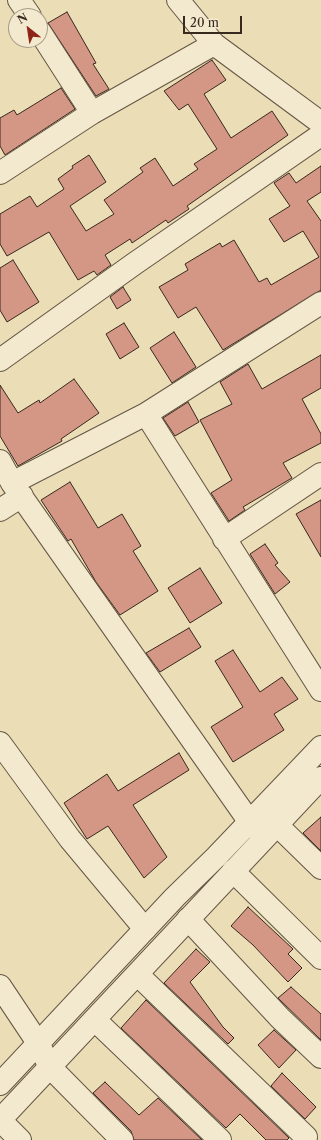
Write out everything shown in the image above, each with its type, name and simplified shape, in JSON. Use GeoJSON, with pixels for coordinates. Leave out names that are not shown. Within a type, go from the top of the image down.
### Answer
{"type":"FeatureCollection","features":[{"type":"Feature","properties":{"kind":"street"},"geometry":{"type":"LineString","coordinates":[[178,0],[214,44],[321,123]]}},
{"type":"Feature","properties":{"kind":"street"},"geometry":{"type":"LineString","coordinates":[[48,44],[92,113]]}},
{"type":"Feature","properties":{"kind":"street"},"geometry":{"type":"LineString","coordinates":[[0,173],[92,113],[214,44]]}},
{"type":"Feature","properties":{"kind":"street"},"geometry":{"type":"LineString","coordinates":[[0,360],[140,259],[321,136]]}},
{"type":"Feature","properties":{"kind":"street"},"geometry":{"type":"LineString","coordinates":[[0,510],[17,490],[146,414],[321,303]]}},
{"type":"Feature","properties":{"kind":"street"},"geometry":{"type":"LineString","coordinates":[[146,414],[321,690]]}},
{"type":"Feature","properties":{"kind":"street"},"geometry":{"type":"LineString","coordinates":[[0,461],[17,490],[250,822],[271,831],[321,868]]}},
{"type":"Feature","properties":{"kind":"street"},"geometry":{"type":"LineString","coordinates":[[224,539],[321,474]]}},
{"type":"Feature","properties":{"kind":"street"},"geometry":{"type":"LineString","coordinates":[[0,743],[70,839],[145,929]]}},
{"type":"Feature","properties":{"kind":"street"},"geometry":{"type":"LineString","coordinates":[[0,1084],[145,929],[321,747]]}},
{"type":"Feature","properties":{"kind":"street"},"geometry":{"type":"LineString","coordinates":[[20,1140],[0,1120],[138,975],[188,919],[321,778]]}},
{"type":"Feature","properties":{"kind":"street"},"geometry":{"type":"LineString","coordinates":[[233,871],[321,958]]}},
{"type":"Feature","properties":{"kind":"street"},"geometry":{"type":"LineString","coordinates":[[188,919],[280,1018],[321,1057]]}},
{"type":"Feature","properties":{"kind":"street"},"geometry":{"type":"LineString","coordinates":[[138,975],[306,1137]]}},
{"type":"Feature","properties":{"kind":"street"},"geometry":{"type":"LineString","coordinates":[[0,986],[38,1042],[50,1067],[122,1140]]}},
{"type":"Feature","properties":{"kind":"street"},"geometry":{"type":"LineString","coordinates":[[95,1020],[220,1140]]}},
{"type":"Feature","properties":{"kind":"building"},"geometry":{"type":"Polygon","coordinates":[[[67,12],[96,63],[93,64],[109,89],[96,96],[48,23],[67,12]]]}},
{"type":"Feature","properties":{"kind":"building"},"geometry":{"type":"Polygon","coordinates":[[[212,60],[226,80],[204,94],[231,138],[272,111],[288,135],[187,206],[189,209],[168,223],[166,220],[132,243],[130,239],[105,255],[111,265],[97,275],[94,271],[78,280],[49,232],[7,256],[0,244],[0,214],[30,196],[37,207],[64,189],[58,179],[73,168],[72,166],[89,155],[106,182],[70,206],[86,231],[114,214],[104,200],[143,172],[140,168],[155,158],[173,186],[198,169],[194,164],[217,149],[188,104],[179,110],[164,91],[212,60]]]}},
{"type":"Feature","properties":{"kind":"building"},"geometry":{"type":"Polygon","coordinates":[[[61,88],[75,109],[5,155],[0,146],[0,118],[14,110],[17,115],[61,88]]]}},
{"type":"Feature","properties":{"kind":"building"},"geometry":{"type":"Polygon","coordinates":[[[321,166],[321,192],[307,201],[321,221],[321,290],[223,350],[196,307],[178,318],[159,287],[188,270],[185,264],[220,243],[222,247],[234,240],[259,282],[267,278],[271,285],[319,257],[303,231],[284,242],[269,219],[290,206],[274,183],[289,173],[296,183],[321,166]]]}},
{"type":"Feature","properties":{"kind":"building"},"geometry":{"type":"Polygon","coordinates":[[[13,260],[39,302],[7,322],[0,310],[0,268],[13,260]]]}},
{"type":"Feature","properties":{"kind":"building"},"geometry":{"type":"Polygon","coordinates":[[[123,287],[131,300],[117,309],[110,297],[123,287]]]}},
{"type":"Feature","properties":{"kind":"building"},"geometry":{"type":"Polygon","coordinates":[[[124,323],[139,347],[120,359],[106,334],[124,323]]]}},
{"type":"Feature","properties":{"kind":"building"},"geometry":{"type":"Polygon","coordinates":[[[174,332],[196,367],[172,383],[150,348],[174,332]]]}},
{"type":"Feature","properties":{"kind":"building"},"geometry":{"type":"Polygon","coordinates":[[[321,355],[321,388],[302,399],[321,434],[321,443],[283,463],[292,478],[243,507],[245,510],[229,521],[211,493],[232,480],[200,420],[232,404],[220,382],[248,364],[262,389],[321,355]]]}},
{"type":"Feature","properties":{"kind":"building"},"geometry":{"type":"Polygon","coordinates":[[[74,379],[99,413],[61,439],[62,441],[18,466],[0,436],[0,385],[18,413],[39,400],[40,403],[74,379]]]}},
{"type":"Feature","properties":{"kind":"building"},"geometry":{"type":"Polygon","coordinates":[[[188,402],[199,422],[175,436],[163,418],[188,402]]]}},
{"type":"Feature","properties":{"kind":"building"},"geometry":{"type":"Polygon","coordinates":[[[70,482],[98,528],[122,514],[141,546],[133,551],[158,591],[120,615],[96,582],[71,539],[68,541],[41,500],[70,482]]]}},
{"type":"Feature","properties":{"kind":"building"},"geometry":{"type":"Polygon","coordinates":[[[321,500],[321,557],[296,514],[321,500]]]}},
{"type":"Feature","properties":{"kind":"building"},"geometry":{"type":"Polygon","coordinates":[[[265,544],[278,563],[275,565],[290,582],[275,594],[250,554],[265,544]]]}},
{"type":"Feature","properties":{"kind":"building"},"geometry":{"type":"Polygon","coordinates":[[[200,568],[222,603],[190,623],[168,588],[200,568]]]}},
{"type":"Feature","properties":{"kind":"building"},"geometry":{"type":"Polygon","coordinates":[[[189,628],[201,647],[160,672],[146,653],[189,628]]]}},
{"type":"Feature","properties":{"kind":"building"},"geometry":{"type":"Polygon","coordinates":[[[233,650],[260,692],[282,677],[298,699],[274,714],[284,730],[233,762],[211,727],[243,707],[215,661],[233,650]]]}},
{"type":"Feature","properties":{"kind":"building"},"geometry":{"type":"Polygon","coordinates":[[[179,753],[189,770],[133,805],[167,857],[144,878],[108,826],[87,839],[64,803],[107,774],[118,791],[179,753]]]}},
{"type":"Feature","properties":{"kind":"building"},"geometry":{"type":"Polygon","coordinates":[[[321,817],[321,851],[303,833],[321,817]]]}},
{"type":"Feature","properties":{"kind":"building"},"geometry":{"type":"Polygon","coordinates":[[[248,907],[293,949],[288,954],[302,968],[288,982],[253,945],[231,926],[248,907]]]}},
{"type":"Feature","properties":{"kind":"building"},"geometry":{"type":"Polygon","coordinates":[[[196,949],[210,962],[190,982],[223,1027],[234,1038],[228,1044],[164,983],[196,949]]]}},
{"type":"Feature","properties":{"kind":"building"},"geometry":{"type":"Polygon","coordinates":[[[291,987],[321,1014],[321,1040],[278,998],[291,987]]]}},
{"type":"Feature","properties":{"kind":"building"},"geometry":{"type":"Polygon","coordinates":[[[146,1000],[289,1138],[287,1140],[266,1140],[240,1114],[226,1128],[121,1028],[146,1000]]]}},
{"type":"Feature","properties":{"kind":"building"},"geometry":{"type":"Polygon","coordinates":[[[274,1030],[296,1050],[279,1068],[258,1045],[274,1030]]]}},
{"type":"Feature","properties":{"kind":"building"},"geometry":{"type":"Polygon","coordinates":[[[282,1073],[316,1107],[305,1119],[271,1086],[282,1073]]]}},
{"type":"Feature","properties":{"kind":"building"},"geometry":{"type":"Polygon","coordinates":[[[105,1082],[139,1115],[158,1098],[202,1140],[134,1140],[131,1131],[93,1093],[105,1082]]]}}]}
